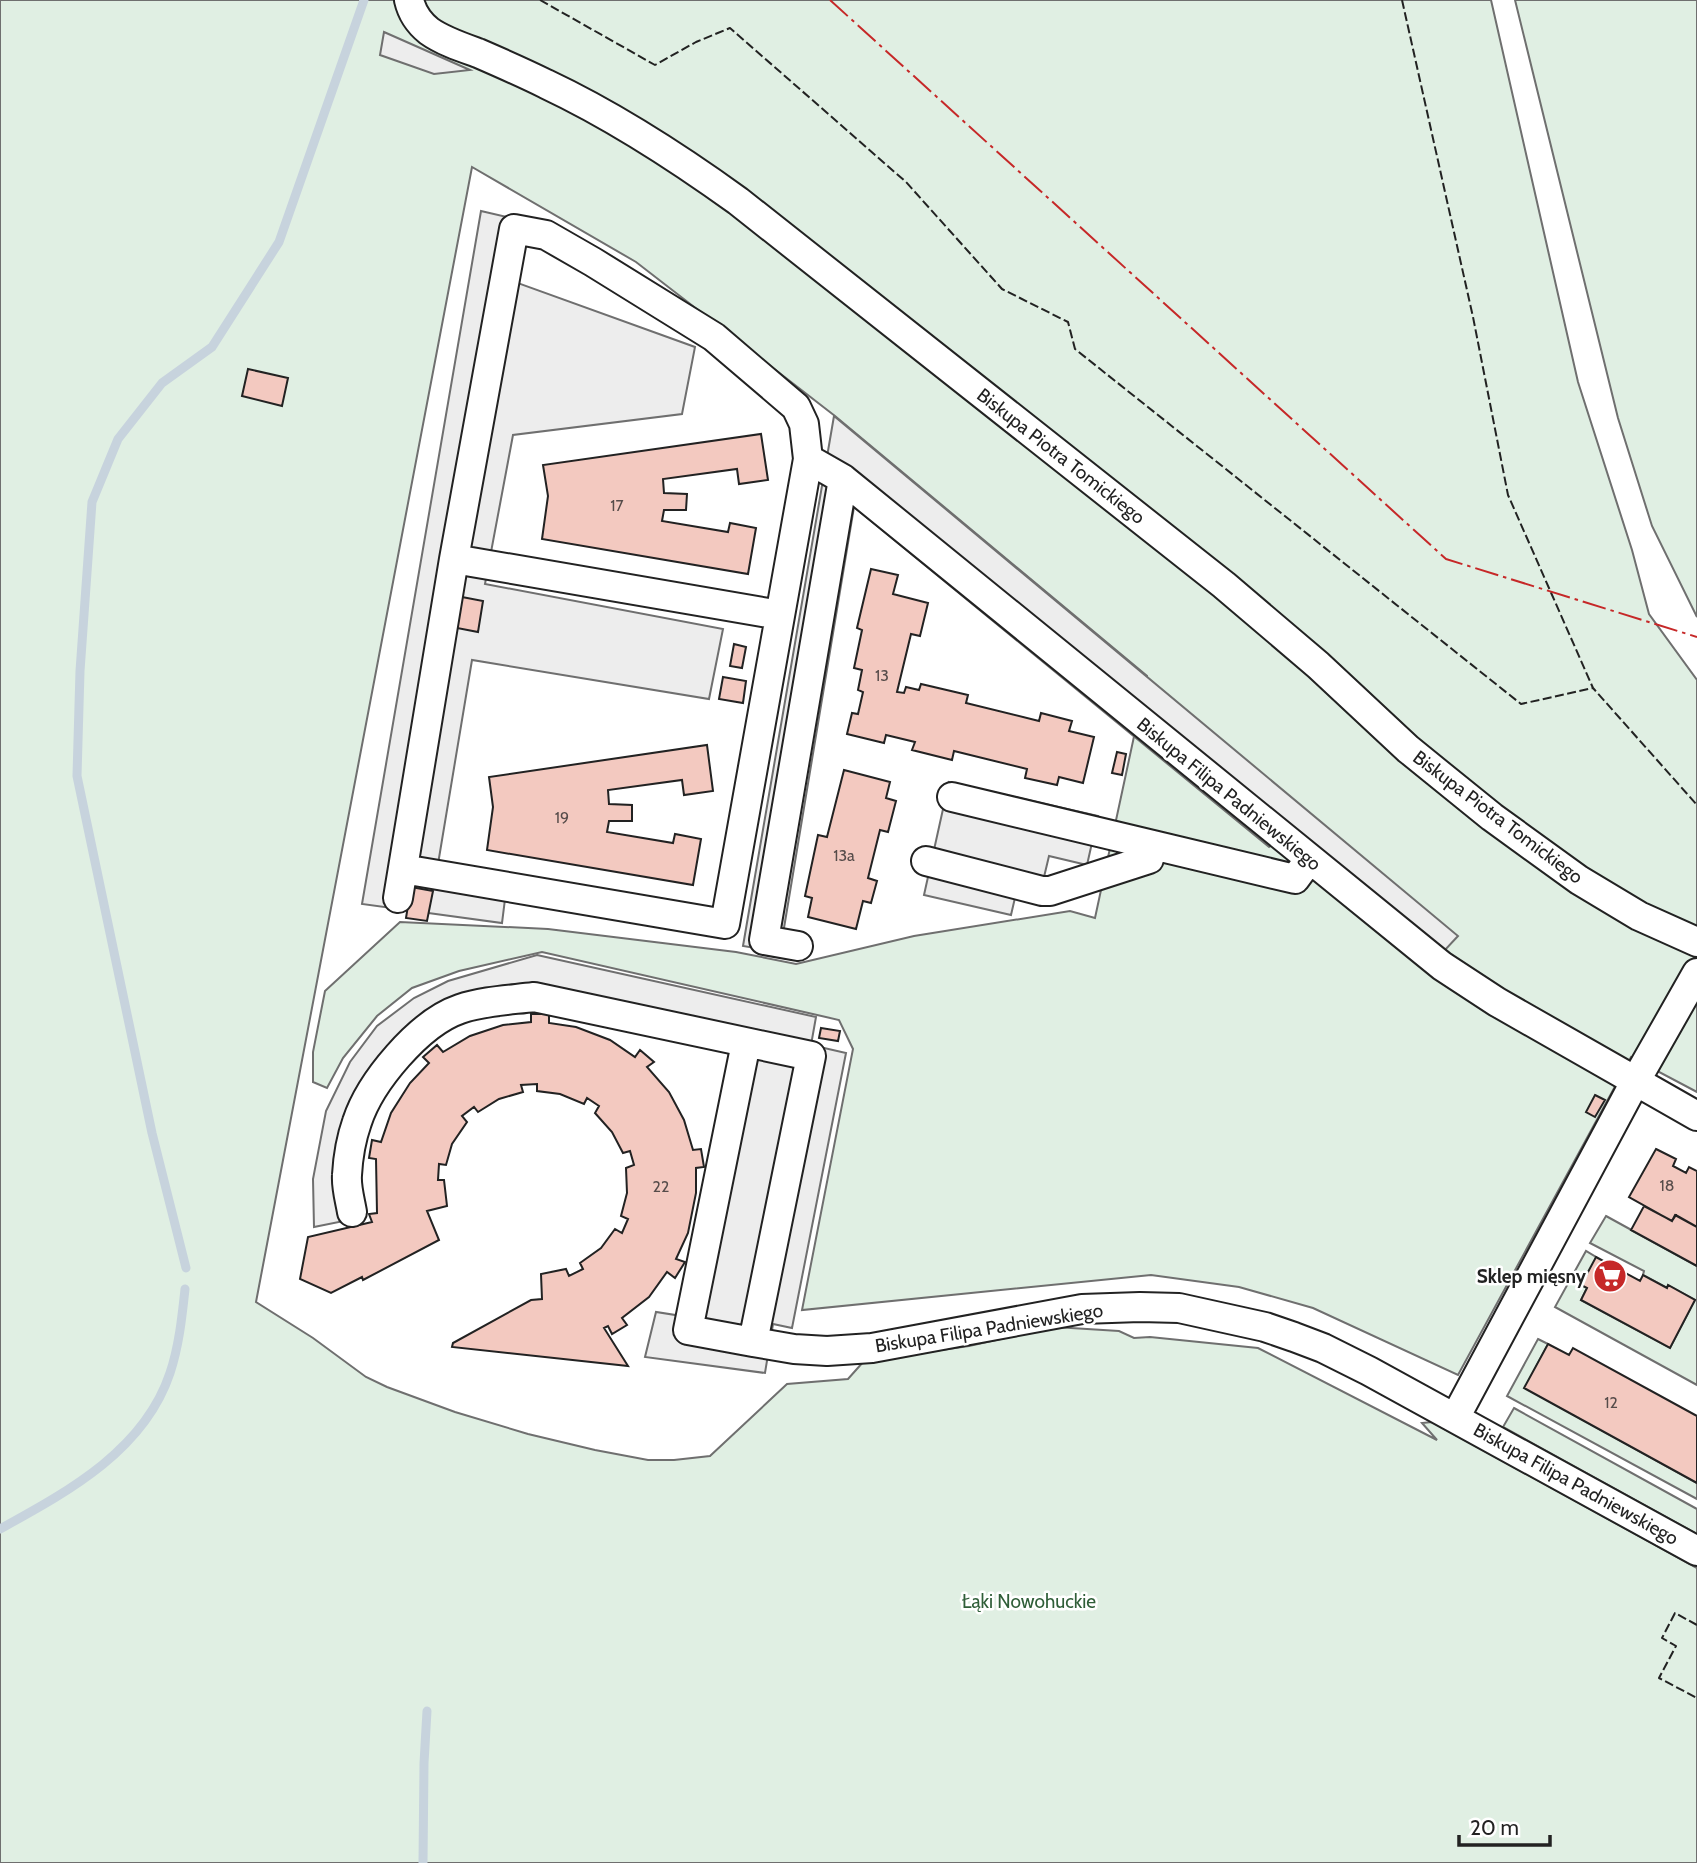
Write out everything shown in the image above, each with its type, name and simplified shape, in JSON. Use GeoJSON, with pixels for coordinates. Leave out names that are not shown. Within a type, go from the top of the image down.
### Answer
{"type":"FeatureCollection","features":[{"type":"Feature","properties":{"kind":"street","name":"Biskupa Piotra Tomickiego"},"geometry":{"type":"LineString","coordinates":[[409,0],[420,23],[440,37],[548,84],[701,174],[1224,585],[1318,665],[1408,749],[1492,817],[1579,880],[1639,916],[1697,942]]}},
{"type":"Feature","properties":{"kind":"street"},"geometry":{"type":"LineString","coordinates":[[398,898],[454,559],[514,229],[546,235],[714,337],[796,407],[804,424],[807,459],[725,924],[403,869]]}},
{"type":"Feature","properties":{"kind":"street","name":"Biskupa Filipa Padniewskiego"},"geometry":{"type":"LineString","coordinates":[[807,459],[843,479],[1442,966],[1497,1002],[1697,1116]]}},
{"type":"Feature","properties":{"kind":"street"},"geometry":{"type":"LineString","coordinates":[[798,946],[764,940],[843,479]]}},
{"type":"Feature","properties":{"kind":"street"},"geometry":{"type":"LineString","coordinates":[[454,559],[780,615]]}},
{"type":"Feature","properties":{"kind":"street"},"geometry":{"type":"LineString","coordinates":[[952,797],[1295,879],[1309,860]]}},
{"type":"Feature","properties":{"kind":"street"},"geometry":{"type":"LineString","coordinates":[[926,861],[1041,891],[1050,891],[1149,859],[1152,845]]}},
{"type":"Feature","properties":{"kind":"street","name":"Biskupa Filipa Padniewskiego"},"geometry":{"type":"LineString","coordinates":[[1455,1418],[1635,1082],[1697,973]]}},
{"type":"Feature","properties":{"kind":"street"},"geometry":{"type":"LineString","coordinates":[[352,1212],[346,1178],[357,1120],[377,1083],[402,1051],[428,1026],[458,1009],[497,1001],[534,998],[811,1056],[753,1342]]}},
{"type":"Feature","properties":{"kind":"street","name":"Biskupa Filipa Padniewskiego"},"geometry":{"type":"LineString","coordinates":[[746,1043],[688,1330],[794,1349],[827,1351],[872,1348],[1082,1309],[1179,1308],[1253,1324],[1294,1336],[1369,1371],[1697,1551]]}},
{"type":"Feature","properties":{"kind":"green space","name":"Łąki Nowohuckie"},"geometry":{"type":"Polygon","coordinates":[[[0,0],[1491,0],[1578,382],[1632,550],[1649,614],[1697,680],[1697,1092],[1631,1057],[1458,1375],[1313,1308],[1239,1287],[1151,1275],[802,1310],[853,1049],[839,1020],[542,952],[459,971],[412,988],[377,1016],[343,1058],[327,1088],[313,1082],[313,1052],[325,991],[400,922],[548,929],[736,952],[796,964],[914,936],[1070,911],[1095,918],[1147,676],[835,416],[636,262],[472,167],[256,1302],[313,1338],[366,1377],[387,1387],[455,1412],[528,1434],[648,1460],[710,1456],[787,1384],[848,1379],[864,1361],[969,1346],[1055,1327],[1119,1331],[1134,1338],[1150,1337],[1258,1348],[1437,1440],[1422,1423],[1432,1422],[1697,1568],[1697,1863],[0,1863],[0,0]]]}},
{"type":"Feature","properties":{"kind":"green space"},"geometry":{"type":"Polygon","coordinates":[[[1515,0],[1697,0],[1697,617],[1652,526],[1618,418],[1515,0]]]}},
{"type":"Feature","properties":{"kind":"green space"},"geometry":{"type":"Polygon","coordinates":[[[1606,1216],[1697,1266],[1697,1385],[1555,1307],[1586,1251],[1596,1257],[1581,1300],[1670,1348],[1695,1300],[1643,1275],[1644,1271],[1590,1243],[1606,1216]]]}},
{"type":"Feature","properties":{"kind":"green space"},"geometry":{"type":"Polygon","coordinates":[[[1538,1339],[1548,1344],[1525,1388],[1697,1483],[1697,1499],[1507,1396],[1538,1339]]]}},
{"type":"Feature","properties":{"kind":"green space"},"geometry":{"type":"Polygon","coordinates":[[[1514,1408],[1697,1509],[1697,1534],[1503,1427],[1514,1408]]]}},
{"type":"Feature","properties":{"kind":"shaded area"},"geometry":{"type":"Polygon","coordinates":[[[384,32],[470,70],[434,74],[380,55],[384,32]]]}},
{"type":"Feature","properties":{"kind":"shaded area"},"geometry":{"type":"Polygon","coordinates":[[[481,211],[511,218],[501,277],[695,347],[682,414],[513,435],[485,584],[723,629],[709,699],[472,660],[434,888],[505,899],[502,923],[362,904],[481,211]]]}},
{"type":"Feature","properties":{"kind":"shaded area"},"geometry":{"type":"Polygon","coordinates":[[[834,416],[1458,936],[1445,950],[1287,829],[1269,847],[854,507],[780,952],[743,946],[834,416]]]}},
{"type":"Feature","properties":{"kind":"shaded area"},"geometry":{"type":"Polygon","coordinates":[[[949,782],[1098,816],[1087,865],[1049,856],[1044,877],[1021,872],[1011,915],[924,895],[949,782]]]}},
{"type":"Feature","properties":{"kind":"shaded area"},"geometry":{"type":"Polygon","coordinates":[[[537,955],[816,1017],[811,1045],[846,1053],[792,1328],[773,1324],[765,1373],[645,1357],[656,1312],[701,1319],[759,1032],[534,983],[456,1003],[373,1073],[349,1220],[314,1227],[313,1179],[326,1111],[350,1062],[377,1026],[414,998],[448,981],[537,955]]]}},
{"type":"Feature","properties":{"kind":"building"},"geometry":{"type":"Polygon","coordinates":[[[248,369],[288,378],[282,406],[242,396],[248,369]]]}},
{"type":"Feature","properties":{"kind":"building"},"geometry":{"type":"Polygon","coordinates":[[[761,434],[768,480],[739,484],[737,469],[663,479],[664,493],[687,494],[686,510],[664,510],[662,521],[728,532],[730,523],[756,528],[748,574],[542,539],[548,496],[543,465],[761,434]]]}},
{"type":"Feature","properties":{"kind":"building"},"geometry":{"type":"Polygon","coordinates":[[[871,569],[898,575],[893,594],[928,603],[920,636],[911,634],[897,692],[904,693],[906,687],[919,690],[921,684],[968,695],[966,703],[1039,721],[1041,713],[1072,721],[1069,731],[1094,737],[1083,783],[1059,777],[1057,785],[1025,778],[1027,769],[954,751],[952,760],[912,750],[915,742],[886,735],[884,743],[847,734],[852,713],[858,714],[863,692],[858,690],[862,670],[854,668],[862,630],[857,628],[871,569]]]}},
{"type":"Feature","properties":{"kind":"building"},"geometry":{"type":"Polygon","coordinates":[[[462,597],[483,601],[478,632],[457,628],[462,597]]]}},
{"type":"Feature","properties":{"kind":"building"},"geometry":{"type":"Polygon","coordinates":[[[734,644],[746,647],[742,668],[730,666],[734,644]]]}},
{"type":"Feature","properties":{"kind":"building"},"geometry":{"type":"Polygon","coordinates":[[[723,677],[746,681],[743,703],[719,699],[723,677]]]}},
{"type":"Feature","properties":{"kind":"building"},"geometry":{"type":"Polygon","coordinates":[[[707,745],[713,791],[684,795],[682,780],[608,790],[609,804],[632,805],[632,821],[609,821],[607,832],[673,843],[675,834],[701,839],[693,885],[487,850],[493,807],[489,777],[707,745]]]}},
{"type":"Feature","properties":{"kind":"building"},"geometry":{"type":"Polygon","coordinates":[[[1117,752],[1126,754],[1122,775],[1112,773],[1117,752]]]}},
{"type":"Feature","properties":{"kind":"building"},"geometry":{"type":"Polygon","coordinates":[[[844,770],[890,782],[886,798],[896,801],[888,832],[880,830],[868,878],[877,881],[871,903],[863,901],[856,929],[808,917],[812,898],[805,896],[818,835],[827,837],[844,770]]]}},
{"type":"Feature","properties":{"kind":"building"},"geometry":{"type":"Polygon","coordinates":[[[411,887],[433,891],[427,921],[406,918],[411,887]]]}},
{"type":"Feature","properties":{"kind":"building"},"geometry":{"type":"Polygon","coordinates":[[[531,1014],[549,1014],[549,1023],[576,1027],[610,1040],[635,1057],[640,1050],[654,1062],[647,1067],[669,1092],[684,1120],[693,1150],[701,1149],[704,1167],[696,1168],[696,1193],[688,1233],[676,1259],[685,1262],[675,1278],[667,1272],[649,1297],[622,1318],[627,1325],[612,1334],[608,1326],[604,1328],[628,1366],[452,1347],[453,1343],[531,1300],[542,1299],[541,1274],[566,1269],[569,1276],[583,1269],[580,1263],[601,1248],[615,1229],[622,1233],[628,1219],[621,1216],[627,1193],[626,1168],[634,1165],[630,1151],[623,1153],[612,1132],[595,1113],[599,1106],[587,1098],[584,1104],[560,1094],[537,1091],[537,1084],[521,1085],[523,1092],[499,1099],[478,1112],[474,1107],[462,1116],[467,1122],[452,1144],[446,1165],[439,1164],[438,1180],[444,1180],[447,1206],[427,1211],[439,1240],[363,1280],[362,1277],[331,1293],[300,1279],[308,1237],[372,1222],[369,1214],[377,1213],[376,1159],[369,1158],[372,1140],[381,1142],[391,1113],[410,1083],[429,1063],[423,1057],[437,1045],[443,1052],[470,1036],[503,1025],[531,1022],[531,1014]]]}},
{"type":"Feature","properties":{"kind":"building"},"geometry":{"type":"Polygon","coordinates":[[[821,1028],[840,1031],[838,1041],[819,1038],[821,1028]]]}},
{"type":"Feature","properties":{"kind":"building"},"geometry":{"type":"Polygon","coordinates":[[[1595,1095],[1605,1100],[1595,1117],[1586,1112],[1595,1095]]]}},
{"type":"Feature","properties":{"kind":"building"},"geometry":{"type":"Polygon","coordinates":[[[1656,1149],[1676,1159],[1673,1166],[1686,1173],[1689,1167],[1697,1171],[1697,1227],[1675,1215],[1672,1221],[1629,1197],[1656,1149]]]}},
{"type":"Feature","properties":{"kind":"building"},"geometry":{"type":"Polygon","coordinates":[[[1644,1206],[1672,1221],[1676,1215],[1697,1227],[1697,1266],[1631,1230],[1644,1206]]]}},
{"type":"Feature","properties":{"kind":"building"},"geometry":{"type":"Polygon","coordinates":[[[1596,1257],[1640,1281],[1643,1275],[1695,1300],[1670,1348],[1581,1300],[1587,1288],[1581,1285],[1596,1257]]]}},
{"type":"Feature","properties":{"kind":"building"},"geometry":{"type":"Polygon","coordinates":[[[1548,1344],[1569,1355],[1573,1348],[1697,1416],[1697,1483],[1524,1388],[1548,1344]]]}},
{"type":"Feature","properties":{"kind":"waterway"},"geometry":{"type":"LineString","coordinates":[[186,1268],[152,1133],[77,776],[80,671],[92,502],[118,439],[162,383],[212,347],[279,242],[364,0]]}},
{"type":"Feature","properties":{"kind":"waterway"},"geometry":{"type":"LineString","coordinates":[[0,1529],[76,1484],[122,1447],[142,1425],[158,1401],[170,1373],[178,1342],[185,1289]]}},
{"type":"Feature","properties":{"kind":"waterway"},"geometry":{"type":"LineString","coordinates":[[423,1863],[427,1711]]}},
{"type":"Feature","properties":{"kind":"fence"},"geometry":{"type":"LineString","coordinates":[[540,0],[655,65],[696,42],[730,28],[906,182],[1002,289],[1068,322],[1075,349],[1521,704],[1593,688]]}},
{"type":"Feature","properties":{"kind":"fence"},"geometry":{"type":"LineString","coordinates":[[1402,0],[1473,317],[1508,495],[1593,688],[1697,805]]}},
{"type":"Feature","properties":{"kind":"fence"},"geometry":{"type":"LineString","coordinates":[[1697,1625],[1675,1613],[1662,1638],[1676,1646],[1659,1678],[1697,1698]]}},
{"type":"Feature","properties":{"kind":"power"},"geometry":{"type":"LineString","coordinates":[[830,0],[1446,559],[1697,637]]}},
{"type":"Feature","properties":{"kind":"place","name":"Sklep mięsny"},"geometry":{"type":"Point","coordinates":[1610,1276]}}]}
